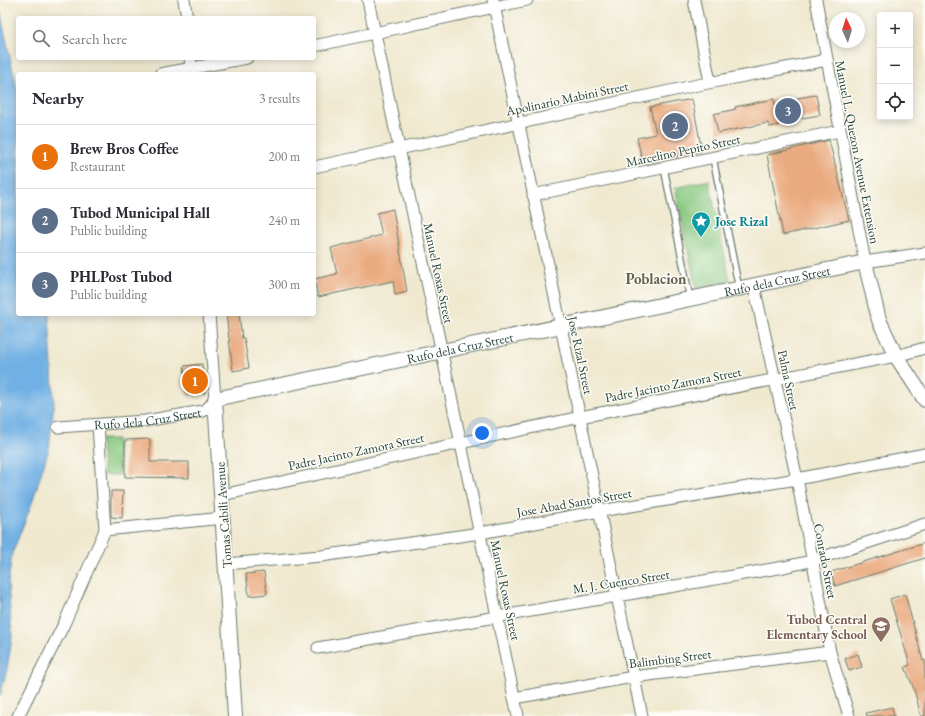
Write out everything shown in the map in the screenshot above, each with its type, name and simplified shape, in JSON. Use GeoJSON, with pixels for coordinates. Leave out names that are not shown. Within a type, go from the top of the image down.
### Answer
{"type":"FeatureCollection","features":[{"type":"Feature","properties":{"kind":"street"},"geometry":{"type":"LineString","coordinates":[[184,0],[187,16]]}},
{"type":"Feature","properties":{"kind":"street","name":"Manuel Roxas Street"},"geometry":{"type":"LineString","coordinates":[[368,0],[518,716]]}},
{"type":"Feature","properties":{"kind":"street"},"geometry":{"type":"LineString","coordinates":[[316,46],[494,3],[527,0]]}},
{"type":"Feature","properties":{"kind":"street"},"geometry":{"type":"LineString","coordinates":[[694,0],[710,82]]}},
{"type":"Feature","properties":{"kind":"street","name":"Manuel L. Quezon Avenue Extension"},"geometry":{"type":"LineString","coordinates":[[816,0],[839,131],[865,262]]}},
{"type":"Feature","properties":{"kind":"street","name":"Jose Rizal Street"},"geometry":{"type":"LineString","coordinates":[[494,3],[642,716]]}},
{"type":"Feature","properties":{"kind":"street"},"geometry":{"type":"LineString","coordinates":[[169,72],[235,60]]}},
{"type":"Feature","properties":{"kind":"street","name":"Apolinario Mabini Street"},"geometry":{"type":"LineString","coordinates":[[316,167],[399,150],[518,122],[710,82],[826,60]]}},
{"type":"Feature","properties":{"kind":"street","name":"Marcelino Pepito Street"},"geometry":{"type":"LineString","coordinates":[[533,195],[839,131]]}},
{"type":"Feature","properties":{"kind":"street"},"geometry":{"type":"LineString","coordinates":[[925,253],[865,262],[879,320],[896,356],[925,400]]}},
{"type":"Feature","properties":{"kind":"street","name":"Rufo dela Cruz Street"},"geometry":{"type":"LineString","coordinates":[[58,427],[145,421],[203,411],[209,407],[215,399],[560,325],[739,290],[865,262]]}},
{"type":"Feature","properties":{"kind":"street","name":"Palma Street"},"geometry":{"type":"LineString","coordinates":[[754,286],[797,479]]}},
{"type":"Feature","properties":{"kind":"street","name":"Tomas Cabili Avenue"},"geometry":{"type":"LineString","coordinates":[[209,316],[222,495],[235,716]]}},
{"type":"Feature","properties":{"kind":"street","name":"Padre Jacinto Zamora Street"},"geometry":{"type":"LineString","coordinates":[[222,495],[580,417],[896,356],[925,348]]}},
{"type":"Feature","properties":{"kind":"street"},"geometry":{"type":"LineString","coordinates":[[18,716],[64,624],[105,530],[98,425]]}},
{"type":"Feature","properties":{"kind":"street","name":"Jose Abad Santos Street"},"geometry":{"type":"LineString","coordinates":[[226,564],[314,557],[480,533],[600,511],[797,479],[925,454]]}},
{"type":"Feature","properties":{"kind":"street","name":"Conrado Street"},"geometry":{"type":"LineString","coordinates":[[797,479],[811,561],[830,652],[849,716]]}},
{"type":"Feature","properties":{"kind":"street"},"geometry":{"type":"LineString","coordinates":[[105,530],[223,518]]}},
{"type":"Feature","properties":{"kind":"street","name":"M. J. Cuenco Street"},"geometry":{"type":"LineString","coordinates":[[318,648],[617,595],[738,576],[811,561],[925,524]]}},
{"type":"Feature","properties":{"kind":"street","name":"Balimbing Street"},"geometry":{"type":"LineString","coordinates":[[514,698],[633,677],[830,652]]}},
{"type":"Feature","properties":{"kind":"lane"},"geometry":{"type":"LineString","coordinates":[[713,158],[739,290]]}},
{"type":"Feature","properties":{"kind":"lane"},"geometry":{"type":"LineString","coordinates":[[664,168],[690,299]]}},
{"type":"Feature","properties":{"kind":"green space"},"geometry":{"type":"Polygon","coordinates":[[[709,180],[730,281],[696,288],[675,188],[709,180]]]}},
{"type":"Feature","properties":{"kind":"green space"},"geometry":{"type":"Polygon","coordinates":[[[101,439],[117,439],[119,475],[103,475],[101,439]]]}},
{"type":"Feature","properties":{"kind":"water"},"geometry":{"type":"Polygon","coordinates":[[[0,11],[16,85],[16,316],[49,316],[54,404],[49,448],[32,503],[12,554],[8,583],[12,638],[7,669],[0,697],[0,11]]]}},
{"type":"Feature","properties":{"kind":"building"},"geometry":{"type":"Polygon","coordinates":[[[816,95],[820,115],[778,122],[779,125],[769,127],[768,123],[718,133],[714,114],[736,109],[735,107],[774,99],[775,106],[797,101],[797,98],[816,95]]]}},
{"type":"Feature","properties":{"kind":"building"},"geometry":{"type":"Polygon","coordinates":[[[692,99],[702,151],[643,164],[637,138],[656,134],[650,107],[692,99]]]}},
{"type":"Feature","properties":{"kind":"building"},"geometry":{"type":"Polygon","coordinates":[[[829,140],[849,220],[783,235],[767,155],[829,140]]]}},
{"type":"Feature","properties":{"kind":"building"},"geometry":{"type":"Polygon","coordinates":[[[393,209],[407,292],[395,295],[393,281],[318,297],[316,279],[337,274],[331,248],[382,235],[377,213],[393,209]]]}},
{"type":"Feature","properties":{"kind":"building"},"geometry":{"type":"Polygon","coordinates":[[[226,316],[239,316],[242,338],[244,338],[249,368],[233,371],[226,316]]]}},
{"type":"Feature","properties":{"kind":"building"},"geometry":{"type":"Polygon","coordinates":[[[202,364],[205,393],[187,395],[184,366],[202,364]]]}},
{"type":"Feature","properties":{"kind":"building"},"geometry":{"type":"Polygon","coordinates":[[[150,439],[150,462],[189,462],[189,478],[125,477],[125,440],[150,439]]]}},
{"type":"Feature","properties":{"kind":"building"},"geometry":{"type":"Polygon","coordinates":[[[111,491],[123,491],[122,518],[111,517],[111,491]]]}},
{"type":"Feature","properties":{"kind":"building"},"geometry":{"type":"Polygon","coordinates":[[[925,543],[925,558],[835,586],[831,572],[925,543]]]}},
{"type":"Feature","properties":{"kind":"building"},"geometry":{"type":"Polygon","coordinates":[[[264,572],[267,594],[249,596],[246,574],[264,572]]]}},
{"type":"Feature","properties":{"kind":"building"},"geometry":{"type":"Polygon","coordinates":[[[905,594],[923,661],[925,660],[925,716],[921,716],[914,689],[905,667],[910,665],[890,599],[905,594]]]}},
{"type":"Feature","properties":{"kind":"building"},"geometry":{"type":"Polygon","coordinates":[[[858,654],[862,667],[849,671],[845,659],[858,654]]]}},
{"type":"Feature","properties":{"kind":"building"},"geometry":{"type":"Polygon","coordinates":[[[892,707],[894,716],[867,716],[866,713],[892,707]]]}},
{"type":"Feature","properties":{"kind":"place","name":"PHLPost Tubod"},"geometry":{"type":"Point","coordinates":[788,111]}},
{"type":"Feature","properties":{"kind":"place","name":"Tubod Municipal Hall"},"geometry":{"type":"Point","coordinates":[675,126]}},
{"type":"Feature","properties":{"kind":"place","name":"Jose Rizal"},"geometry":{"type":"Point","coordinates":[701,238]}},
{"type":"Feature","properties":{"kind":"place","name":"Brew Bros Coffee"},"geometry":{"type":"Point","coordinates":[195,381]}},
{"type":"Feature","properties":{"kind":"place","name":"Tubod Central Elementary School"},"geometry":{"type":"Point","coordinates":[881,643]}},
{"type":"Feature","properties":{"kind":"district","name":"Poblacion"},"geometry":{"type":"Point","coordinates":[656,279]}}]}
